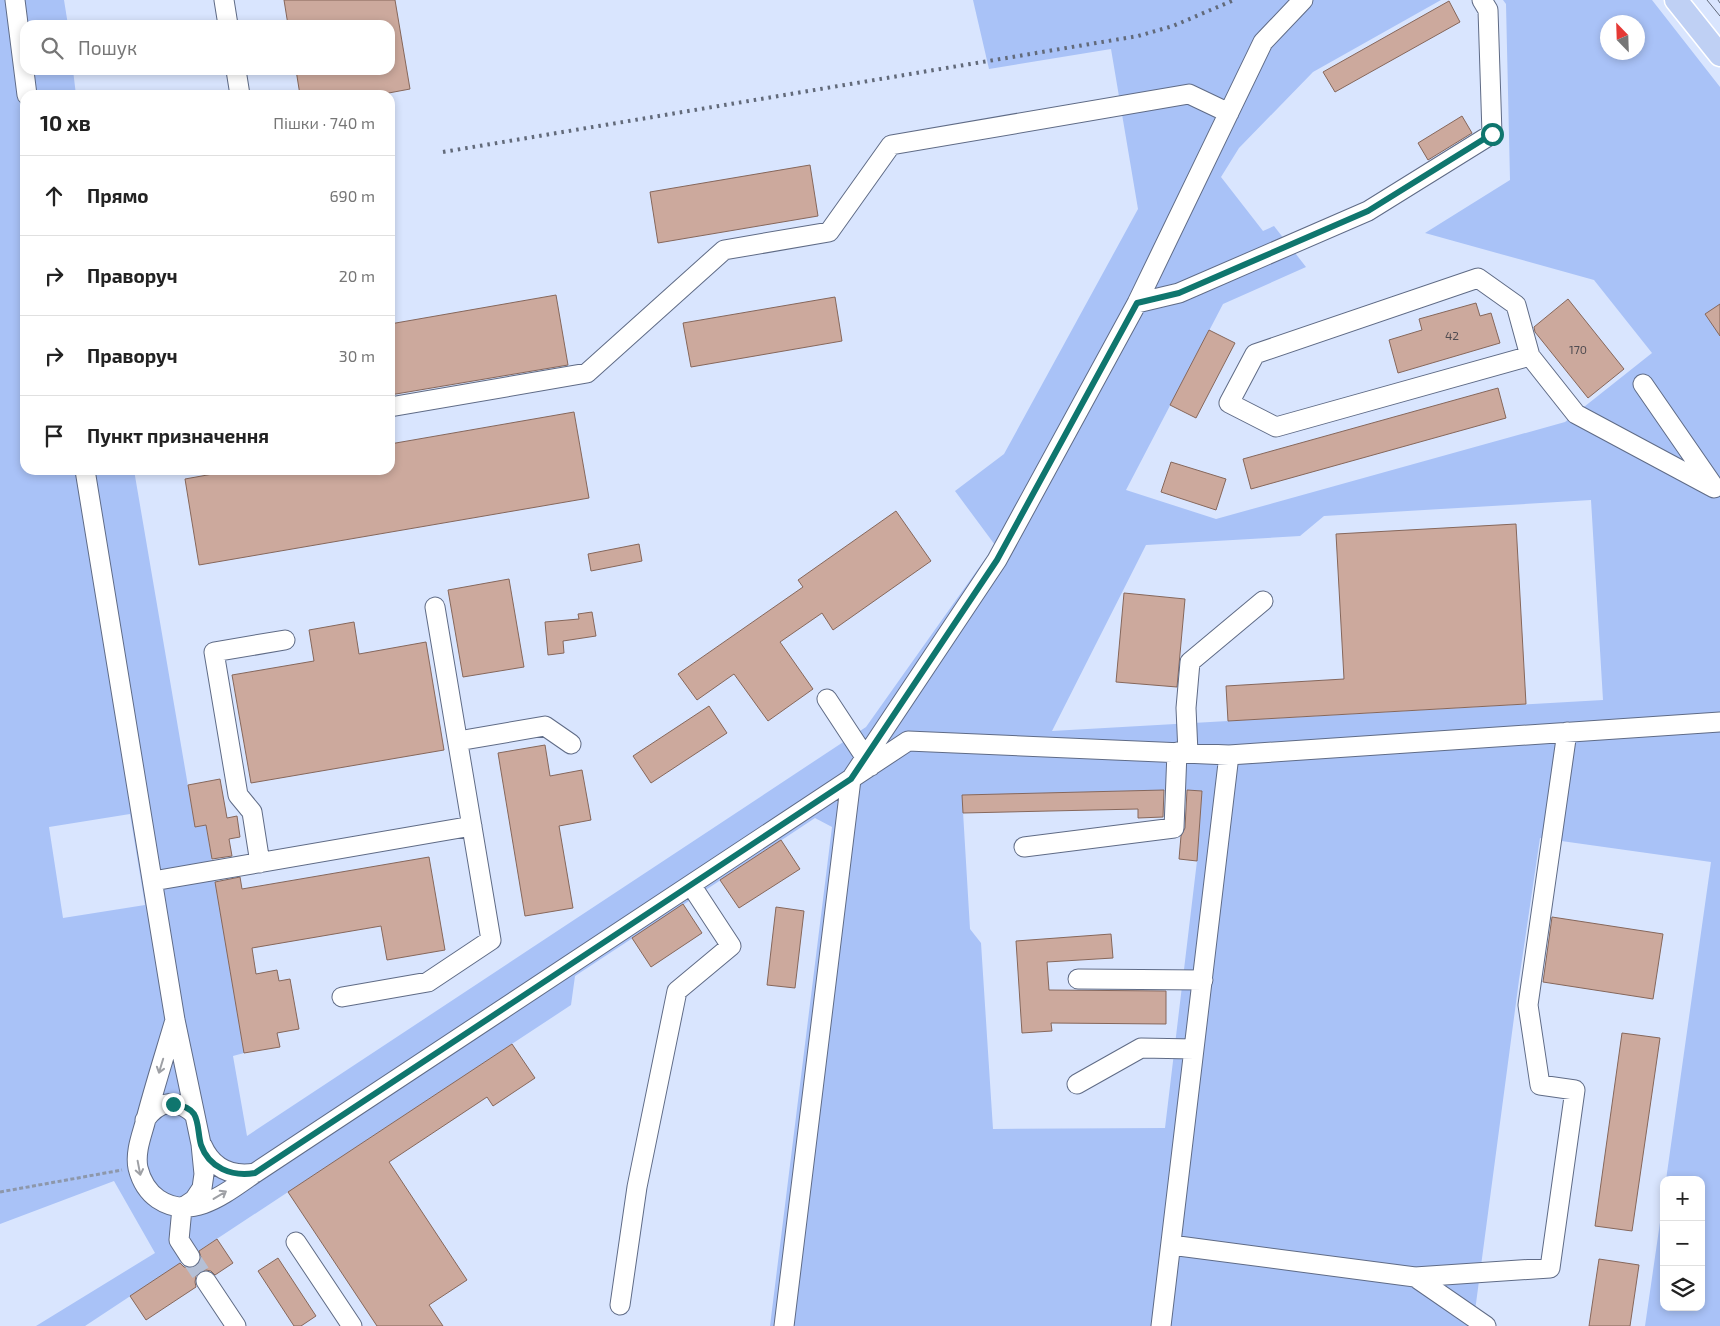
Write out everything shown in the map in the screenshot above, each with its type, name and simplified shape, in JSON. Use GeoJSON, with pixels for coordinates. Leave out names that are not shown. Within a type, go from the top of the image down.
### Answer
{"type":"FeatureCollection","features":[{"type":"Feature","properties":{"kind":"main road"},"geometry":{"type":"LineString","coordinates":[[1676,0],[1720,56]]}},
{"type":"Feature","properties":{"kind":"street"},"geometry":{"type":"LineString","coordinates":[[15,0],[20,40]]}},
{"type":"Feature","properties":{"kind":"street"},"geometry":{"type":"LineString","coordinates":[[224,0],[227,20]]}},
{"type":"Feature","properties":{"kind":"street"},"geometry":{"type":"LineString","coordinates":[[176,1020],[145,1120],[138,1148],[138,1167],[149,1192],[169,1205],[193,1208],[215,1199],[255,1173],[851,779],[868,762],[892,717],[997,560],[1137,303],[1263,42],[1303,0]]}},
{"type":"Feature","properties":{"kind":"street"},"geometry":{"type":"LineString","coordinates":[[1137,303],[1179,293],[1368,211],[1492,134],[1488,10],[1482,0]]}},
{"type":"Feature","properties":{"kind":"street"},"geometry":{"type":"LineString","coordinates":[[24,75],[26,90]]}},
{"type":"Feature","properties":{"kind":"street"},"geometry":{"type":"LineString","coordinates":[[237,75],[239,90]]}},
{"type":"Feature","properties":{"kind":"street"},"geometry":{"type":"LineString","coordinates":[[395,406],[587,374],[724,250],[829,232],[891,145],[1190,94],[1229,113]]}},
{"type":"Feature","properties":{"kind":"street"},"geometry":{"type":"LineString","coordinates":[[1530,356],[1276,427],[1229,403],[1255,354],[1478,278],[1516,305],[1530,356],[1576,414],[1717,492]]}},
{"type":"Feature","properties":{"kind":"street"},"geometry":{"type":"LineString","coordinates":[[1643,384],[1717,492]]}},
{"type":"Feature","properties":{"kind":"street"},"geometry":{"type":"LineString","coordinates":[[86,475],[176,1020],[201,1144],[204,1174],[202,1188],[194,1200],[182,1208]]}},
{"type":"Feature","properties":{"kind":"street"},"geometry":{"type":"LineString","coordinates":[[1024,847],[1174,828],[1183,753],[1190,662],[1263,601]]}},
{"type":"Feature","properties":{"kind":"street"},"geometry":{"type":"LineString","coordinates":[[342,996],[428,982],[492,940],[435,607]]}},
{"type":"Feature","properties":{"kind":"street"},"geometry":{"type":"LineString","coordinates":[[260,862],[252,812],[238,795],[214,652],[285,640]]}},
{"type":"Feature","properties":{"kind":"street"},"geometry":{"type":"LineString","coordinates":[[827,699],[868,762]]}},
{"type":"Feature","properties":{"kind":"street"},"geometry":{"type":"LineString","coordinates":[[892,717],[908,741]]}},
{"type":"Feature","properties":{"kind":"street"},"geometry":{"type":"LineString","coordinates":[[868,762],[908,741],[1230,754],[1720,722]]}},
{"type":"Feature","properties":{"kind":"street"},"geometry":{"type":"LineString","coordinates":[[458,741],[545,726],[571,744]]}},
{"type":"Feature","properties":{"kind":"street"},"geometry":{"type":"LineString","coordinates":[[1171,1245],[1415,1277],[1550,1268],[1575,1090],[1540,1085],[1528,1005],[1567,732]]}},
{"type":"Feature","properties":{"kind":"street"},"geometry":{"type":"LineString","coordinates":[[1161,1326],[1230,754]]}},
{"type":"Feature","properties":{"kind":"street"},"geometry":{"type":"LineString","coordinates":[[784,1326],[851,779]]}},
{"type":"Feature","properties":{"kind":"street"},"geometry":{"type":"LineString","coordinates":[[153,881],[472,826]]}},
{"type":"Feature","properties":{"kind":"street"},"geometry":{"type":"LineString","coordinates":[[620,1304],[637,1187],[677,991],[731,946],[691,885]]}},
{"type":"Feature","properties":{"kind":"street"},"geometry":{"type":"LineString","coordinates":[[1078,980],[1202,980]]}},
{"type":"Feature","properties":{"kind":"street"},"geometry":{"type":"LineString","coordinates":[[1077,1084],[1141,1048],[1194,1049]]}},
{"type":"Feature","properties":{"kind":"street"},"geometry":{"type":"LineString","coordinates":[[145,1120],[150,1113],[164,1104],[181,1105],[195,1115]]}},
{"type":"Feature","properties":{"kind":"street"},"geometry":{"type":"LineString","coordinates":[[201,1144],[213,1163],[222,1170],[244,1175],[255,1173]]}},
{"type":"Feature","properties":{"kind":"street"},"geometry":{"type":"LineString","coordinates":[[182,1208],[179,1240],[190,1257]]}},
{"type":"Feature","properties":{"kind":"street"},"geometry":{"type":"LineString","coordinates":[[296,1242],[344,1323]]}},
{"type":"Feature","properties":{"kind":"street"},"geometry":{"type":"LineString","coordinates":[[1415,1277],[1486,1326]]}},
{"type":"Feature","properties":{"kind":"street"},"geometry":{"type":"LineString","coordinates":[[206,1281],[236,1326]]}},
{"type":"Feature","properties":{"kind":"street"},"geometry":{"type":"LineString","coordinates":[[216,1326],[224,1309]]}},
{"type":"Feature","properties":{"kind":"path"},"geometry":{"type":"LineString","coordinates":[[0,1192],[138,1167]]}},
{"type":"Feature","properties":{"kind":"shaded area"},"geometry":{"type":"Polygon","coordinates":[[[0,0],[64,0],[67,20],[20,20],[20,75],[74,75],[75,90],[20,90],[20,475],[135,475],[195,827],[206,825],[244,1053],[233,1056],[247,1136],[866,727],[995,545],[955,491],[1004,454],[1138,209],[1111,49],[989,69],[973,0],[1441,0],[1313,72],[1239,148],[1221,177],[1263,231],[1274,226],[1306,267],[1223,304],[1126,490],[1216,519],[1565,422],[1652,353],[1594,280],[1425,233],[1510,180],[1506,4],[1503,0],[1652,0],[1720,87],[1720,1326],[1645,1326],[1660,1223],[1660,1311],[1705,1311],[1705,1176],[1667,1176],[1711,862],[1540,838],[1473,1326],[770,1326],[832,827],[815,818],[575,976],[571,1005],[85,1326],[36,1326],[155,1253],[114,1181],[0,1224],[0,0]],[[1591,500],[1324,516],[1300,536],[1146,545],[1052,731],[1603,700],[1591,500]],[[1202,791],[962,795],[970,929],[981,943],[993,1129],[1165,1128],[1197,861],[1202,791]],[[130,814],[49,827],[63,918],[145,905],[130,814]]]}},
{"type":"Feature","properties":{"kind":"building"},"geometry":{"type":"Polygon","coordinates":[[[284,0],[395,0],[410,89],[395,92],[395,90],[299,90],[297,75],[395,75],[395,20],[287,20],[284,0]]]}},
{"type":"Feature","properties":{"kind":"building"},"geometry":{"type":"Polygon","coordinates":[[[1449,1],[1460,22],[1335,92],[1323,72],[1449,1]]]}},
{"type":"Feature","properties":{"kind":"building"},"geometry":{"type":"Polygon","coordinates":[[[1462,116],[1472,133],[1428,160],[1418,143],[1462,116]]]}},
{"type":"Feature","properties":{"kind":"building"},"geometry":{"type":"Polygon","coordinates":[[[810,165],[818,216],[658,243],[650,192],[810,165]]]}},
{"type":"Feature","properties":{"kind":"building"},"geometry":{"type":"Polygon","coordinates":[[[556,295],[568,365],[395,394],[395,323],[556,295]]]}},
{"type":"Feature","properties":{"kind":"building"},"geometry":{"type":"Polygon","coordinates":[[[835,297],[842,341],[691,367],[683,323],[835,297]]]}},
{"type":"Feature","properties":{"kind":"building"},"geometry":{"type":"Polygon","coordinates":[[[1568,299],[1624,369],[1588,398],[1535,332],[1534,327],[1568,299]]]}},
{"type":"Feature","properties":{"kind":"building"},"geometry":{"type":"Polygon","coordinates":[[[1476,303],[1480,316],[1491,313],[1500,343],[1398,373],[1389,340],[1422,330],[1419,319],[1476,303]]]}},
{"type":"Feature","properties":{"kind":"building"},"geometry":{"type":"Polygon","coordinates":[[[1720,304],[1720,336],[1705,314],[1720,304]]]}},
{"type":"Feature","properties":{"kind":"building"},"geometry":{"type":"Polygon","coordinates":[[[1209,330],[1235,343],[1196,418],[1170,405],[1209,330]]]}},
{"type":"Feature","properties":{"kind":"building"},"geometry":{"type":"Polygon","coordinates":[[[1498,388],[1506,418],[1251,489],[1243,459],[1498,388]]]}},
{"type":"Feature","properties":{"kind":"building"},"geometry":{"type":"Polygon","coordinates":[[[574,412],[589,498],[199,565],[185,479],[207,475],[395,475],[395,443],[574,412]]]}},
{"type":"Feature","properties":{"kind":"building"},"geometry":{"type":"Polygon","coordinates":[[[1171,462],[1226,479],[1216,510],[1161,492],[1171,462]]]}},
{"type":"Feature","properties":{"kind":"building"},"geometry":{"type":"Polygon","coordinates":[[[896,511],[931,561],[833,630],[822,613],[780,642],[813,689],[768,721],[734,674],[697,700],[678,674],[803,587],[798,580],[896,511]]]}},
{"type":"Feature","properties":{"kind":"building"},"geometry":{"type":"Polygon","coordinates":[[[1516,524],[1526,704],[1228,721],[1226,686],[1344,679],[1336,534],[1516,524]]]}},
{"type":"Feature","properties":{"kind":"building"},"geometry":{"type":"Polygon","coordinates":[[[639,544],[642,561],[591,571],[588,554],[639,544]]]}},
{"type":"Feature","properties":{"kind":"building"},"geometry":{"type":"Polygon","coordinates":[[[509,579],[524,667],[463,677],[448,590],[509,579]]]}},
{"type":"Feature","properties":{"kind":"building"},"geometry":{"type":"Polygon","coordinates":[[[1124,593],[1185,599],[1177,687],[1116,682],[1124,593]]]}},
{"type":"Feature","properties":{"kind":"building"},"geometry":{"type":"Polygon","coordinates":[[[592,612],[596,636],[563,641],[564,653],[548,655],[545,622],[579,619],[578,614],[592,612]]]}},
{"type":"Feature","properties":{"kind":"building"},"geometry":{"type":"Polygon","coordinates":[[[354,622],[359,654],[426,642],[444,750],[251,783],[232,675],[314,661],[309,630],[354,622]]]}},
{"type":"Feature","properties":{"kind":"building"},"geometry":{"type":"Polygon","coordinates":[[[709,706],[727,733],[651,783],[633,756],[709,706]]]}},
{"type":"Feature","properties":{"kind":"building"},"geometry":{"type":"Polygon","coordinates":[[[545,745],[550,776],[582,770],[591,820],[559,826],[573,908],[525,916],[498,753],[545,745]]]}},
{"type":"Feature","properties":{"kind":"building"},"geometry":{"type":"Polygon","coordinates":[[[220,779],[227,818],[237,816],[240,837],[229,839],[232,856],[212,859],[206,825],[195,827],[188,785],[220,779]]]}},
{"type":"Feature","properties":{"kind":"building"},"geometry":{"type":"Polygon","coordinates":[[[1164,790],[1163,817],[1138,818],[1138,809],[963,813],[962,795],[1164,790]]]}},
{"type":"Feature","properties":{"kind":"building"},"geometry":{"type":"Polygon","coordinates":[[[1187,790],[1202,791],[1197,861],[1179,859],[1181,836],[1185,828],[1187,790]]]}},
{"type":"Feature","properties":{"kind":"building"},"geometry":{"type":"Polygon","coordinates":[[[781,840],[800,869],[739,908],[720,880],[781,840]]]}},
{"type":"Feature","properties":{"kind":"building"},"geometry":{"type":"Polygon","coordinates":[[[429,857],[445,950],[387,960],[381,926],[252,948],[256,974],[277,970],[279,981],[290,979],[299,1029],[277,1033],[280,1047],[244,1053],[215,882],[240,877],[242,889],[429,857]]]}},
{"type":"Feature","properties":{"kind":"building"},"geometry":{"type":"Polygon","coordinates":[[[683,904],[702,933],[651,967],[632,938],[683,904]]]}},
{"type":"Feature","properties":{"kind":"building"},"geometry":{"type":"Polygon","coordinates":[[[776,907],[804,911],[795,988],[767,985],[776,907]]]}},
{"type":"Feature","properties":{"kind":"building"},"geometry":{"type":"Polygon","coordinates":[[[1552,917],[1663,934],[1653,999],[1543,982],[1552,917]]]}},
{"type":"Feature","properties":{"kind":"building"},"geometry":{"type":"Polygon","coordinates":[[[1111,934],[1113,958],[1047,962],[1049,990],[1166,991],[1166,1024],[1051,1023],[1052,1031],[1022,1033],[1016,941],[1111,934]]]}},
{"type":"Feature","properties":{"kind":"building"},"geometry":{"type":"Polygon","coordinates":[[[1622,1033],[1660,1038],[1632,1231],[1595,1226],[1622,1033]]]}},
{"type":"Feature","properties":{"kind":"building"},"geometry":{"type":"Polygon","coordinates":[[[512,1044],[535,1078],[493,1106],[487,1097],[389,1162],[467,1280],[429,1305],[443,1326],[377,1326],[288,1192],[512,1044]]]}},
{"type":"Feature","properties":{"kind":"building"},"geometry":{"type":"Polygon","coordinates":[[[217,1239],[233,1263],[215,1275],[211,1271],[200,1271],[196,1276],[196,1287],[146,1320],[130,1296],[180,1263],[184,1267],[196,1266],[200,1263],[199,1251],[217,1239]]]}},
{"type":"Feature","properties":{"kind":"building"},"geometry":{"type":"Polygon","coordinates":[[[278,1258],[316,1316],[301,1326],[294,1326],[258,1271],[278,1258]]]}},
{"type":"Feature","properties":{"kind":"building"},"geometry":{"type":"Polygon","coordinates":[[[1599,1259],[1639,1265],[1630,1326],[1589,1326],[1599,1259]]]}},
{"type":"Feature","properties":{"kind":"tunnel"},"geometry":{"type":"LineString","coordinates":[[190,1257],[206,1281]]}},
{"type":"Feature","properties":{"kind":"tram line"},"geometry":{"type":"LineString","coordinates":[[1707,0],[1720,16]]}},
{"type":"Feature","properties":{"kind":"railway"},"geometry":{"type":"LineString","coordinates":[[443,152],[1138,36],[1173,26],[1234,0]]}},
{"type":"Feature","properties":{"kind":"route"},"geometry":{"type":"LineString","coordinates":[[173,1104],[189,1109],[195,1115],[201,1144],[213,1163],[222,1170],[233,1174],[255,1173],[851,779],[997,560],[1137,303],[1179,293],[1368,211],[1492,134]]}}]}
